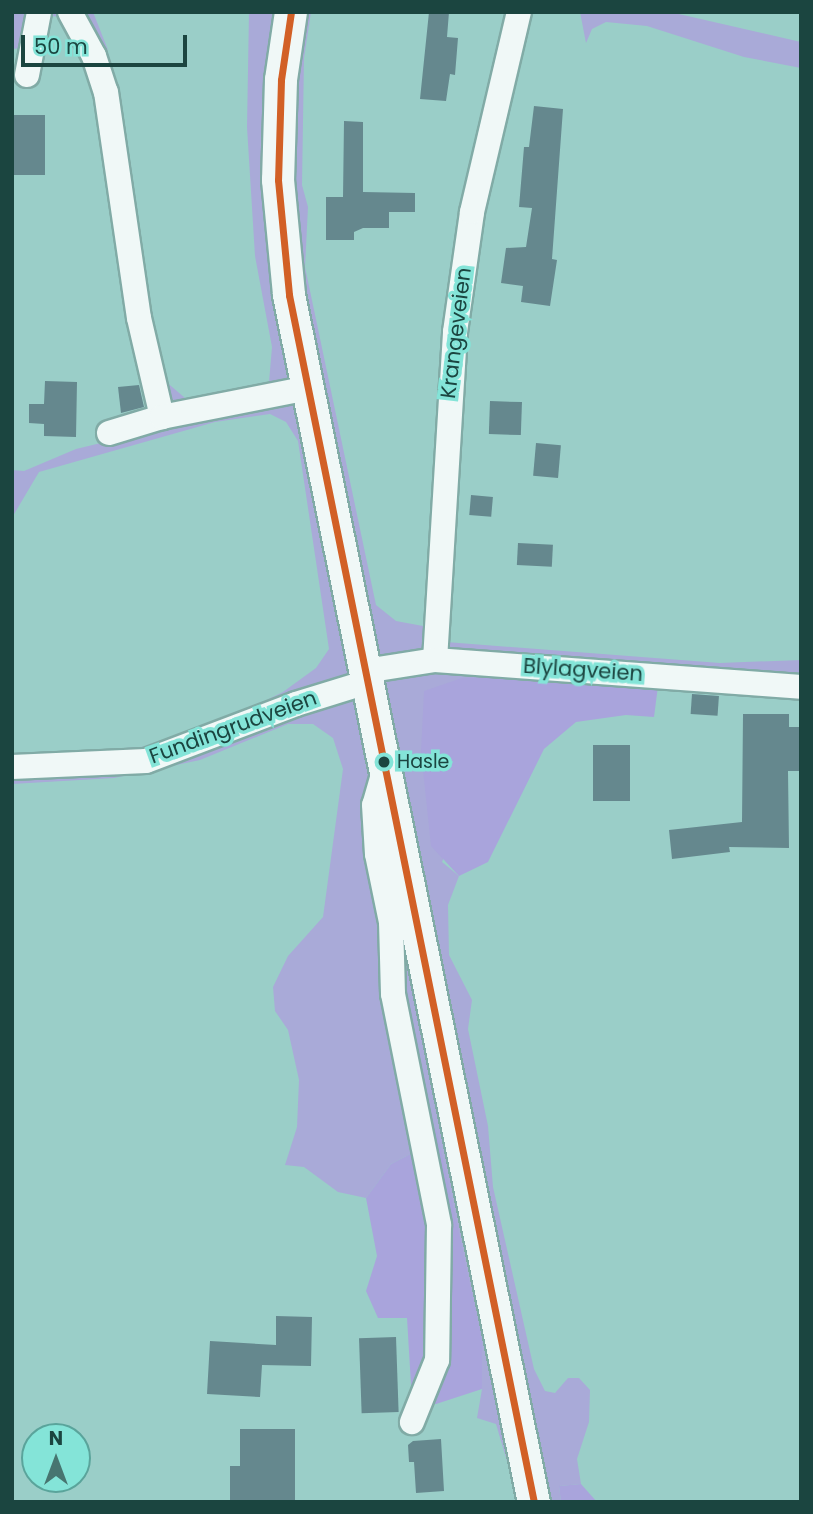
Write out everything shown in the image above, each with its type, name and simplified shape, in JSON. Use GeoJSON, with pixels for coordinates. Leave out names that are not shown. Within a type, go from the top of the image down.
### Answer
{"type":"FeatureCollection","features":[{"type":"Feature","properties":{"kind":"main road"},"geometry":{"type":"LineString","coordinates":[[291,12],[281,80],[278,180],[289,295],[534,1502]]}},
{"type":"Feature","properties":{"kind":"street"},"geometry":{"type":"LineString","coordinates":[[27,75],[39,12]]}},
{"type":"Feature","properties":{"kind":"street"},"geometry":{"type":"LineString","coordinates":[[70,12],[94,57],[106,92],[127,209],[139,318],[162,417]]}},
{"type":"Feature","properties":{"kind":"street","name":"Krangeveien"},"geometry":{"type":"LineString","coordinates":[[435,660],[455,332],[472,212],[519,12]]}},
{"type":"Feature","properties":{"kind":"street"},"geometry":{"type":"LineString","coordinates":[[109,433],[162,417],[308,388]]}},
{"type":"Feature","properties":{"kind":"street","name":"Blylagveien"},"geometry":{"type":"LineString","coordinates":[[366,676],[435,660],[801,687]]}},
{"type":"Feature","properties":{"kind":"street","name":"Fundingrudveien"},"geometry":{"type":"LineString","coordinates":[[12,767],[146,761],[366,676]]}},
{"type":"Feature","properties":{"kind":"street"},"geometry":{"type":"LineString","coordinates":[[385,767],[374,805],[377,854],[391,922],[393,994],[439,1225],[437,1360],[412,1422]]}},
{"type":"Feature","properties":{"kind":"shaded area"},"geometry":{"type":"Polygon","coordinates":[[[12,12],[93,12],[108,50],[64,17],[50,16],[41,46],[12,49],[12,12]]]}},
{"type":"Feature","properties":{"kind":"shaded area"},"geometry":{"type":"Polygon","coordinates":[[[249,12],[311,12],[304,58],[302,185],[308,207],[305,267],[376,605],[396,621],[423,626],[446,642],[720,663],[801,660],[801,692],[523,675],[442,862],[459,876],[448,905],[449,955],[472,1000],[468,1029],[488,1126],[493,1187],[534,1369],[545,1391],[555,1393],[568,1378],[579,1378],[590,1390],[589,1422],[577,1459],[581,1484],[559,1486],[561,1502],[519,1502],[496,1424],[477,1418],[482,1389],[436,1127],[412,1153],[391,1164],[366,1198],[338,1192],[304,1167],[285,1165],[297,1127],[299,1080],[288,1030],[275,1011],[273,987],[288,956],[323,917],[343,769],[333,738],[313,724],[288,724],[200,760],[114,778],[12,784],[12,756],[154,746],[203,731],[283,692],[316,668],[329,649],[298,441],[286,422],[270,414],[215,422],[39,472],[13,516],[12,580],[12,470],[24,471],[76,449],[159,429],[157,374],[185,398],[207,401],[256,392],[269,382],[272,347],[255,256],[247,127],[249,12]]]}},
{"type":"Feature","properties":{"kind":"shaded area"},"geometry":{"type":"Polygon","coordinates":[[[580,12],[670,12],[801,42],[801,68],[744,57],[647,26],[606,22],[592,29],[586,43],[580,12]]]}},
{"type":"Feature","properties":{"kind":"shaded area"},"geometry":{"type":"Polygon","coordinates":[[[523,675],[658,686],[654,717],[626,715],[576,722],[544,749],[488,862],[459,876],[431,846],[421,751],[424,691],[462,678],[523,675]]]}},
{"type":"Feature","properties":{"kind":"shaded area"},"geometry":{"type":"Polygon","coordinates":[[[436,1127],[482,1340],[482,1389],[436,1404],[412,1401],[407,1318],[378,1318],[366,1291],[377,1256],[366,1198],[391,1164],[412,1153],[436,1127]]]}},
{"type":"Feature","properties":{"kind":"shaded area"},"geometry":{"type":"Polygon","coordinates":[[[581,1484],[597,1502],[561,1502],[559,1486],[581,1484]]]}},
{"type":"Feature","properties":{"kind":"building"},"geometry":{"type":"Polygon","coordinates":[[[429,12],[449,12],[447,37],[458,38],[455,75],[450,74],[446,101],[420,99],[429,12]]]}},
{"type":"Feature","properties":{"kind":"building"},"geometry":{"type":"Polygon","coordinates":[[[534,106],[563,109],[552,259],[557,260],[550,306],[521,302],[523,286],[501,283],[506,248],[526,247],[532,208],[519,207],[524,147],[529,147],[534,106]]]}},
{"type":"Feature","properties":{"kind":"building"},"geometry":{"type":"Polygon","coordinates":[[[12,115],[45,115],[45,175],[12,175],[12,115]]]}},
{"type":"Feature","properties":{"kind":"building"},"geometry":{"type":"Polygon","coordinates":[[[344,121],[363,122],[363,192],[415,193],[415,212],[389,212],[389,228],[363,228],[354,232],[354,240],[326,240],[326,197],[343,197],[344,121]]]}},
{"type":"Feature","properties":{"kind":"building"},"geometry":{"type":"Polygon","coordinates":[[[45,381],[77,382],[76,437],[44,436],[44,424],[29,423],[29,404],[44,404],[45,381]]]}},
{"type":"Feature","properties":{"kind":"building"},"geometry":{"type":"Polygon","coordinates":[[[139,385],[144,407],[121,413],[118,387],[139,385]]]}},
{"type":"Feature","properties":{"kind":"building"},"geometry":{"type":"Polygon","coordinates":[[[490,401],[522,402],[521,435],[489,434],[490,401]]]}},
{"type":"Feature","properties":{"kind":"building"},"geometry":{"type":"Polygon","coordinates":[[[536,443],[561,445],[558,478],[533,476],[536,443]]]}},
{"type":"Feature","properties":{"kind":"building"},"geometry":{"type":"Polygon","coordinates":[[[471,495],[493,497],[491,517],[469,515],[471,495]]]}},
{"type":"Feature","properties":{"kind":"building"},"geometry":{"type":"Polygon","coordinates":[[[518,543],[553,545],[552,567],[517,565],[518,543]]]}},
{"type":"Feature","properties":{"kind":"building"},"geometry":{"type":"Polygon","coordinates":[[[692,694],[719,696],[718,716],[691,714],[692,694]]]}},
{"type":"Feature","properties":{"kind":"building"},"geometry":{"type":"Polygon","coordinates":[[[743,714],[789,714],[789,727],[801,727],[801,771],[788,771],[789,848],[729,847],[730,852],[672,859],[669,830],[742,822],[743,714]]]}},
{"type":"Feature","properties":{"kind":"building"},"geometry":{"type":"Polygon","coordinates":[[[593,745],[630,745],[630,801],[593,801],[593,745]]]}},
{"type":"Feature","properties":{"kind":"building"},"geometry":{"type":"Polygon","coordinates":[[[276,1316],[312,1317],[311,1366],[262,1365],[260,1397],[207,1394],[210,1341],[276,1345],[276,1316]]]}},
{"type":"Feature","properties":{"kind":"building"},"geometry":{"type":"Polygon","coordinates":[[[396,1337],[399,1412],[362,1413],[359,1338],[396,1337]]]}},
{"type":"Feature","properties":{"kind":"building"},"geometry":{"type":"Polygon","coordinates":[[[240,1429],[295,1429],[295,1502],[230,1502],[230,1466],[240,1466],[240,1429]]]}},
{"type":"Feature","properties":{"kind":"building"},"geometry":{"type":"Polygon","coordinates":[[[441,1439],[444,1491],[416,1493],[414,1462],[409,1462],[408,1445],[413,1441],[441,1439]]]}},
{"type":"Feature","properties":{"kind":"transit line"},"geometry":{"type":"LineString","coordinates":[[291,12],[281,80],[278,180],[289,295],[534,1502]]}},
{"type":"Feature","properties":{"kind":"place","name":"Hasle"},"geometry":{"type":"Point","coordinates":[384,762]}}]}
